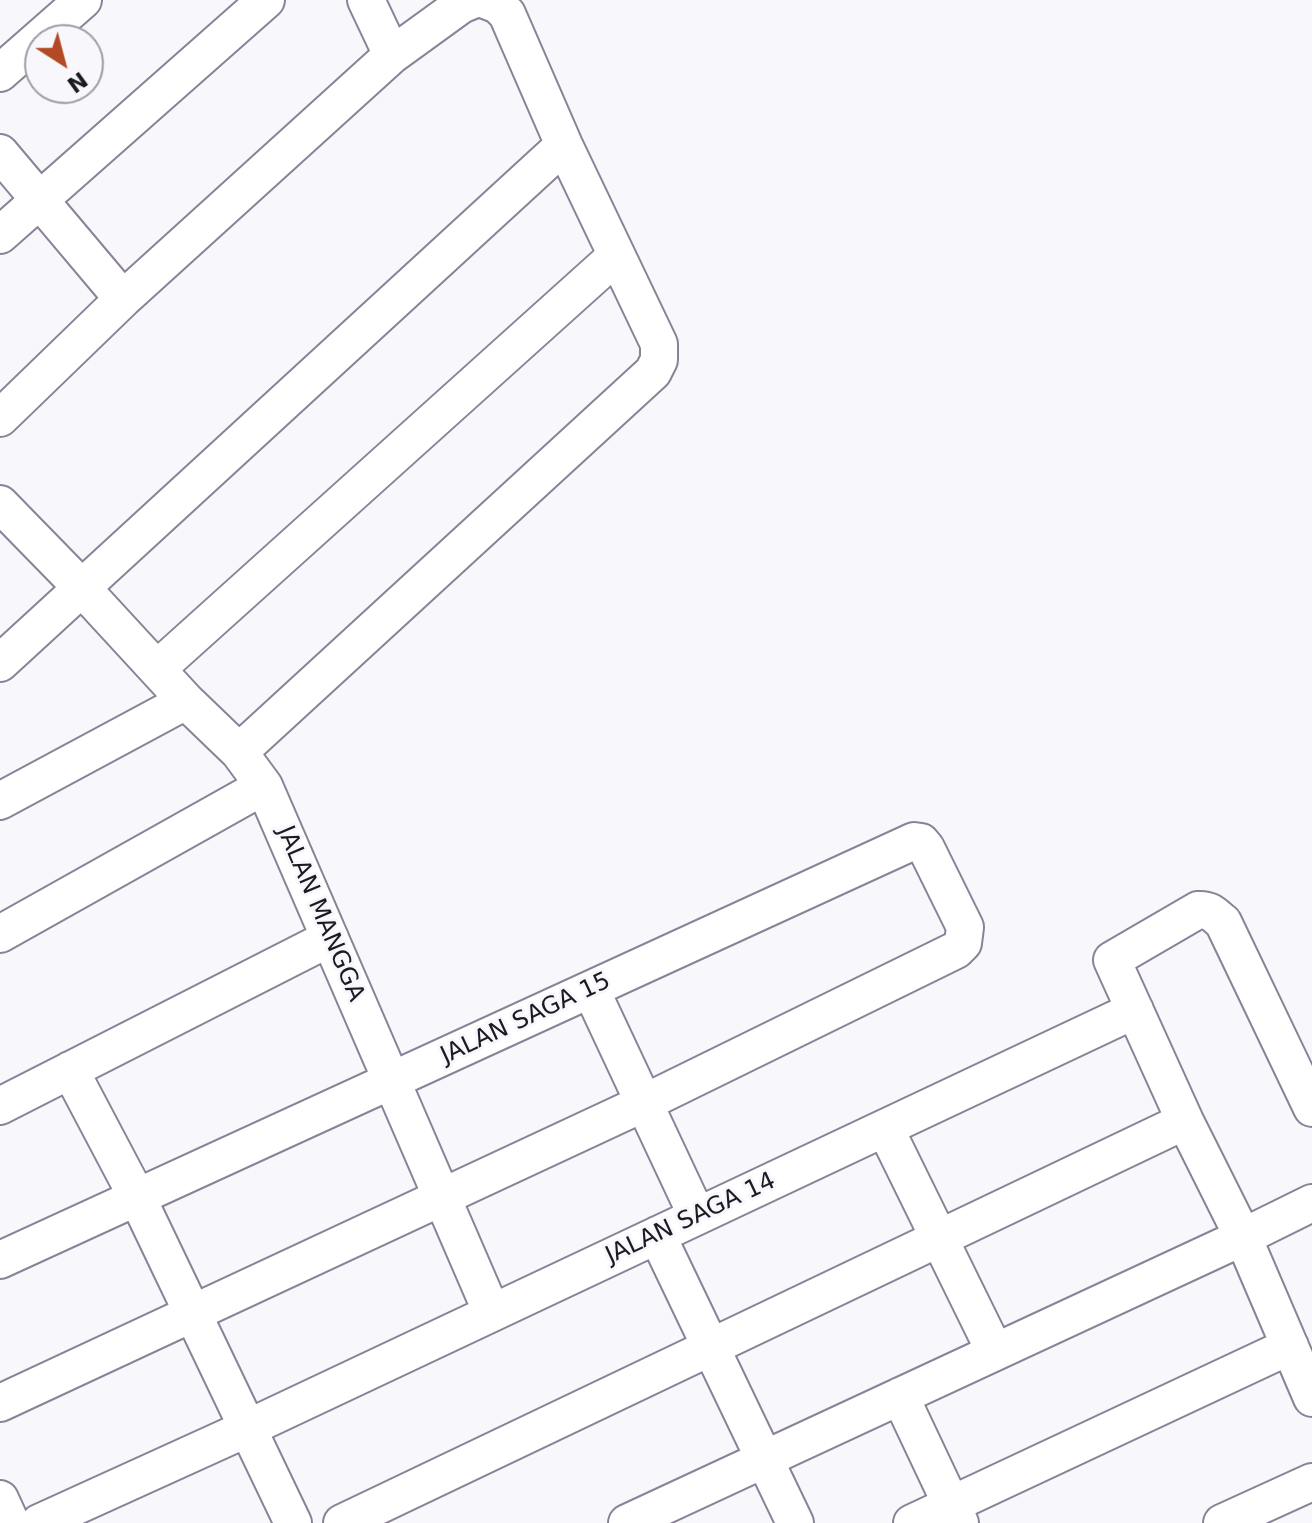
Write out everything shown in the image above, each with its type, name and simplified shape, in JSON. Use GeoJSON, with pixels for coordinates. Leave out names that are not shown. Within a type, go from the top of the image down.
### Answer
{"type":"FeatureCollection","features":[{"type":"Feature","properties":{"kind":"street"},"geometry":{"type":"LineString","coordinates":[[0,235],[266,0]]}},
{"type":"Feature","properties":{"kind":"street"},"geometry":{"type":"LineString","coordinates":[[366,0],[392,55]]}},
{"type":"Feature","properties":{"kind":"street"},"geometry":{"type":"LineString","coordinates":[[0,418],[123,299],[392,55],[461,5],[488,1],[507,14],[564,145],[659,344],[659,360],[653,372],[239,752]]}},
{"type":"Feature","properties":{"kind":"street"},"geometry":{"type":"LineString","coordinates":[[0,73],[71,4]]}},
{"type":"Feature","properties":{"kind":"street"},"geometry":{"type":"LineString","coordinates":[[0,663],[564,145]]}},
{"type":"Feature","properties":{"kind":"street"},"geometry":{"type":"LineString","coordinates":[[0,153],[123,299]]}},
{"type":"Feature","properties":{"kind":"street"},"geometry":{"type":"LineString","coordinates":[[157,669],[616,256]]}},
{"type":"Feature","properties":{"kind":"street","name":"JALAN MANGGA"},"geometry":{"type":"LineString","coordinates":[[0,504],[186,701],[239,752],[264,786],[492,1313]]}},
{"type":"Feature","properties":{"kind":"street"},"geometry":{"type":"LineString","coordinates":[[0,801],[186,701]]}},
{"type":"Feature","properties":{"kind":"street"},"geometry":{"type":"LineString","coordinates":[[0,934],[264,786]]}},
{"type":"Feature","properties":{"kind":"street","name":"JALAN SAGA 15"},"geometry":{"type":"LineString","coordinates":[[0,1260],[914,841],[921,842],[965,927],[963,943],[956,950],[644,1103]]}},
{"type":"Feature","properties":{"kind":"street"},"geometry":{"type":"LineString","coordinates":[[1312,1108],[1223,922],[1207,909],[1198,910],[1112,960],[1185,1121],[1243,1237],[1312,1398]]}},
{"type":"Feature","properties":{"kind":"street"},"geometry":{"type":"LineString","coordinates":[[0,1106],[330,938]]}},
{"type":"Feature","properties":{"kind":"street"},"geometry":{"type":"LineString","coordinates":[[591,990],[697,1216]]}},
{"type":"Feature","properties":{"kind":"street","name":"JALAN SAGA 14"},"geometry":{"type":"LineString","coordinates":[[39,1523],[248,1428],[1135,1010]]}},
{"type":"Feature","properties":{"kind":"street"},"geometry":{"type":"LineString","coordinates":[[70,1070],[137,1197],[293,1523]]}},
{"type":"Feature","properties":{"kind":"street"},"geometry":{"type":"LineString","coordinates":[[0,1403],[644,1103]]}},
{"type":"Feature","properties":{"kind":"street"},"geometry":{"type":"LineString","coordinates":[[342,1523],[1185,1121]]}},
{"type":"Feature","properties":{"kind":"street"},"geometry":{"type":"LineString","coordinates":[[885,1128],[995,1352]]}},
{"type":"Feature","properties":{"kind":"street"},"geometry":{"type":"LineString","coordinates":[[627,1523],[1312,1203]]}},
{"type":"Feature","properties":{"kind":"street"},"geometry":{"type":"LineString","coordinates":[[657,1235],[795,1523]]}},
{"type":"Feature","properties":{"kind":"street"},"geometry":{"type":"LineString","coordinates":[[912,1523],[956,1514],[1290,1346]]}},
{"type":"Feature","properties":{"kind":"street"},"geometry":{"type":"LineString","coordinates":[[900,1396],[956,1514]]}},
{"type":"Feature","properties":{"kind":"street"},"geometry":{"type":"LineString","coordinates":[[1222,1523],[1312,1482]]}},
{"type":"Feature","properties":{"kind":"street"},"geometry":{"type":"LineString","coordinates":[[0,1499],[11,1523]]}}]}
